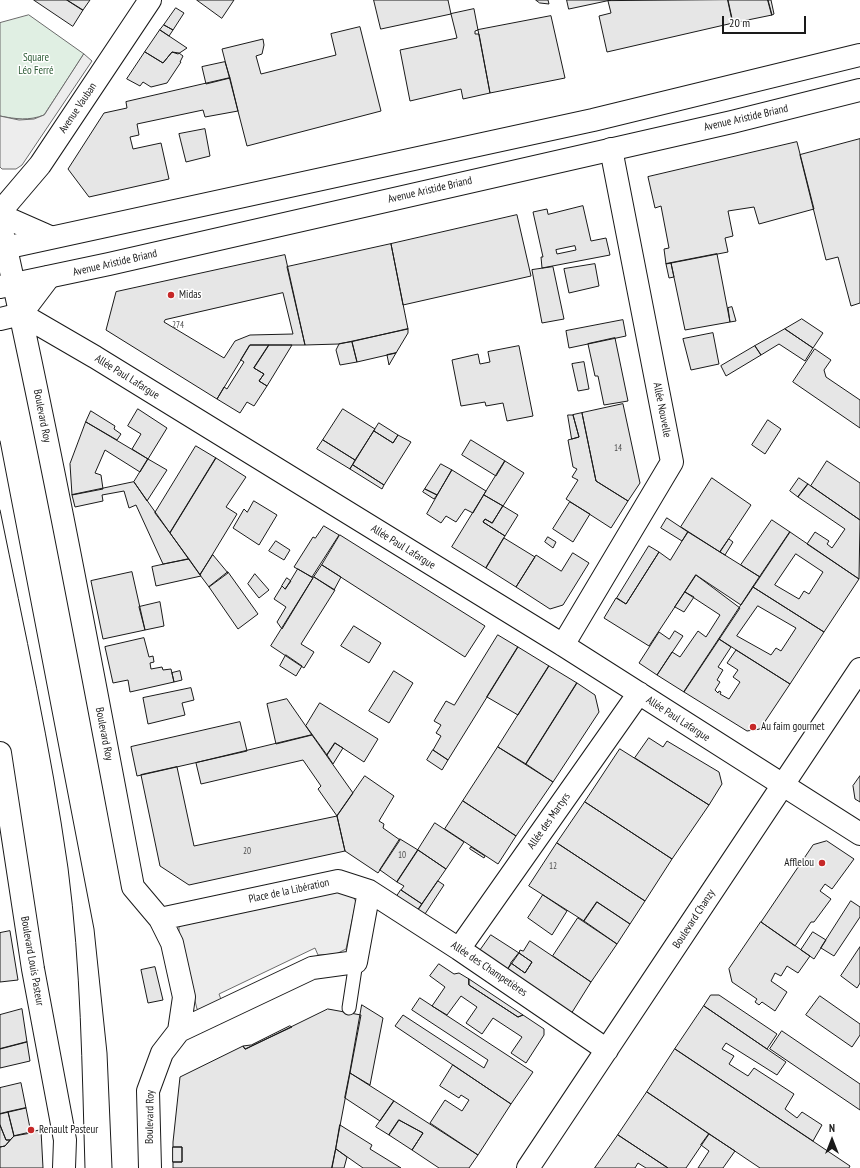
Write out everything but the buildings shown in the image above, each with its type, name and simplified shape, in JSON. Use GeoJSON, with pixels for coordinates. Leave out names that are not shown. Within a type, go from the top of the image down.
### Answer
{"type":"FeatureCollection","features":[{"type":"Feature","properties":{"kind":"street","name":"Avenue Vauban"},"geometry":{"type":"LineString","coordinates":[[0,213],[40,165],[150,0]]}},
{"type":"Feature","properties":{"kind":"street"},"geometry":{"type":"LineString","coordinates":[[3,249],[50,237],[593,120],[860,55]]}},
{"type":"Feature","properties":{"kind":"street","name":"Avenue Aristide Briand"},"geometry":{"type":"LineString","coordinates":[[7,285],[49,277],[860,90]]}},
{"type":"Feature","properties":{"kind":"street","name":"Allée Nouvelle"},"geometry":{"type":"LineString","coordinates":[[563,645],[672,462],[611,148]]}},
{"type":"Feature","properties":{"kind":"street"},"geometry":{"type":"LineString","coordinates":[[0,213],[50,237]]}},
{"type":"Feature","properties":{"kind":"street","name":"Boulevard Roy"},"geometry":{"type":"LineString","coordinates":[[0,222],[7,285],[21,314],[84,629],[132,887],[160,919],[172,943],[184,997],[179,1031],[162,1053],[148,1091],[150,1168]]}},
{"type":"Feature","properties":{"kind":"street"},"geometry":{"type":"LineString","coordinates":[[0,319],[21,314],[49,277]]}},
{"type":"Feature","properties":{"kind":"street","name":"Allée Paul Lafargue"},"geometry":{"type":"LineString","coordinates":[[21,314],[102,361],[563,645],[860,834]]}},
{"type":"Feature","properties":{"kind":"street","name":"Boulevard Chanzy"},"geometry":{"type":"LineString","coordinates":[[528,1168],[860,669]]}},
{"type":"Feature","properties":{"kind":"street","name":"Allée des Martyrs"},"geometry":{"type":"LineString","coordinates":[[459,948],[639,693]]}},
{"type":"Feature","properties":{"kind":"street","name":"Boulevard Louis Pasteur"},"geometry":{"type":"LineString","coordinates":[[0,753],[33,969],[65,1140],[64,1168]]}},
{"type":"Feature","properties":{"kind":"street","name":"Place de la Libération"},"geometry":{"type":"LineString","coordinates":[[160,919],[338,881],[370,891]]}},
{"type":"Feature","properties":{"kind":"street"},"geometry":{"type":"LineString","coordinates":[[179,1031],[312,968],[356,962],[370,891]]}},
{"type":"Feature","properties":{"kind":"street","name":"Allée des Champetières"},"geometry":{"type":"LineString","coordinates":[[370,891],[459,948],[607,1050]]}},
{"type":"Feature","properties":{"kind":"lane"},"geometry":{"type":"LineString","coordinates":[[349,1008],[356,962]]}},
{"type":"Feature","properties":{"kind":"green space","name":"Square Léo Ferré"},"geometry":{"type":"Polygon","coordinates":[[[29,15],[84,54],[44,115],[22,119],[0,116],[0,23],[29,15]]]}},
{"type":"Feature","properties":{"kind":"shaded area"},"geometry":{"type":"Polygon","coordinates":[[[84,54],[92,61],[22,165],[16,169],[2,169],[0,167],[0,116],[19,120],[34,119],[44,115],[84,54]]]}},
{"type":"Feature","properties":{"kind":"shaded area"},"geometry":{"type":"Polygon","coordinates":[[[338,892],[353,896],[356,902],[346,949],[336,954],[318,955],[315,948],[219,994],[222,1002],[200,1010],[197,1009],[179,935],[179,926],[338,892]]]}},
{"type":"Feature","properties":{"kind":"tram line"},"geometry":{"type":"LineString","coordinates":[[0,441],[94,929],[107,1053],[112,1168]]}},
{"type":"Feature","properties":{"kind":"tram line"},"geometry":{"type":"LineString","coordinates":[[0,510],[54,778],[68,868],[76,943],[82,1055],[85,1168]]}},
{"type":"Feature","properties":{"kind":"place","name":"Midas"},"geometry":{"type":"Point","coordinates":[171,295]}},
{"type":"Feature","properties":{"kind":"place","name":"Au faim gourmet"},"geometry":{"type":"Point","coordinates":[753,727]}},
{"type":"Feature","properties":{"kind":"place","name":"Afflelou"},"geometry":{"type":"Point","coordinates":[822,863]}},
{"type":"Feature","properties":{"kind":"place","name":"Renault Pasteur"},"geometry":{"type":"Point","coordinates":[31,1130]}}]}
